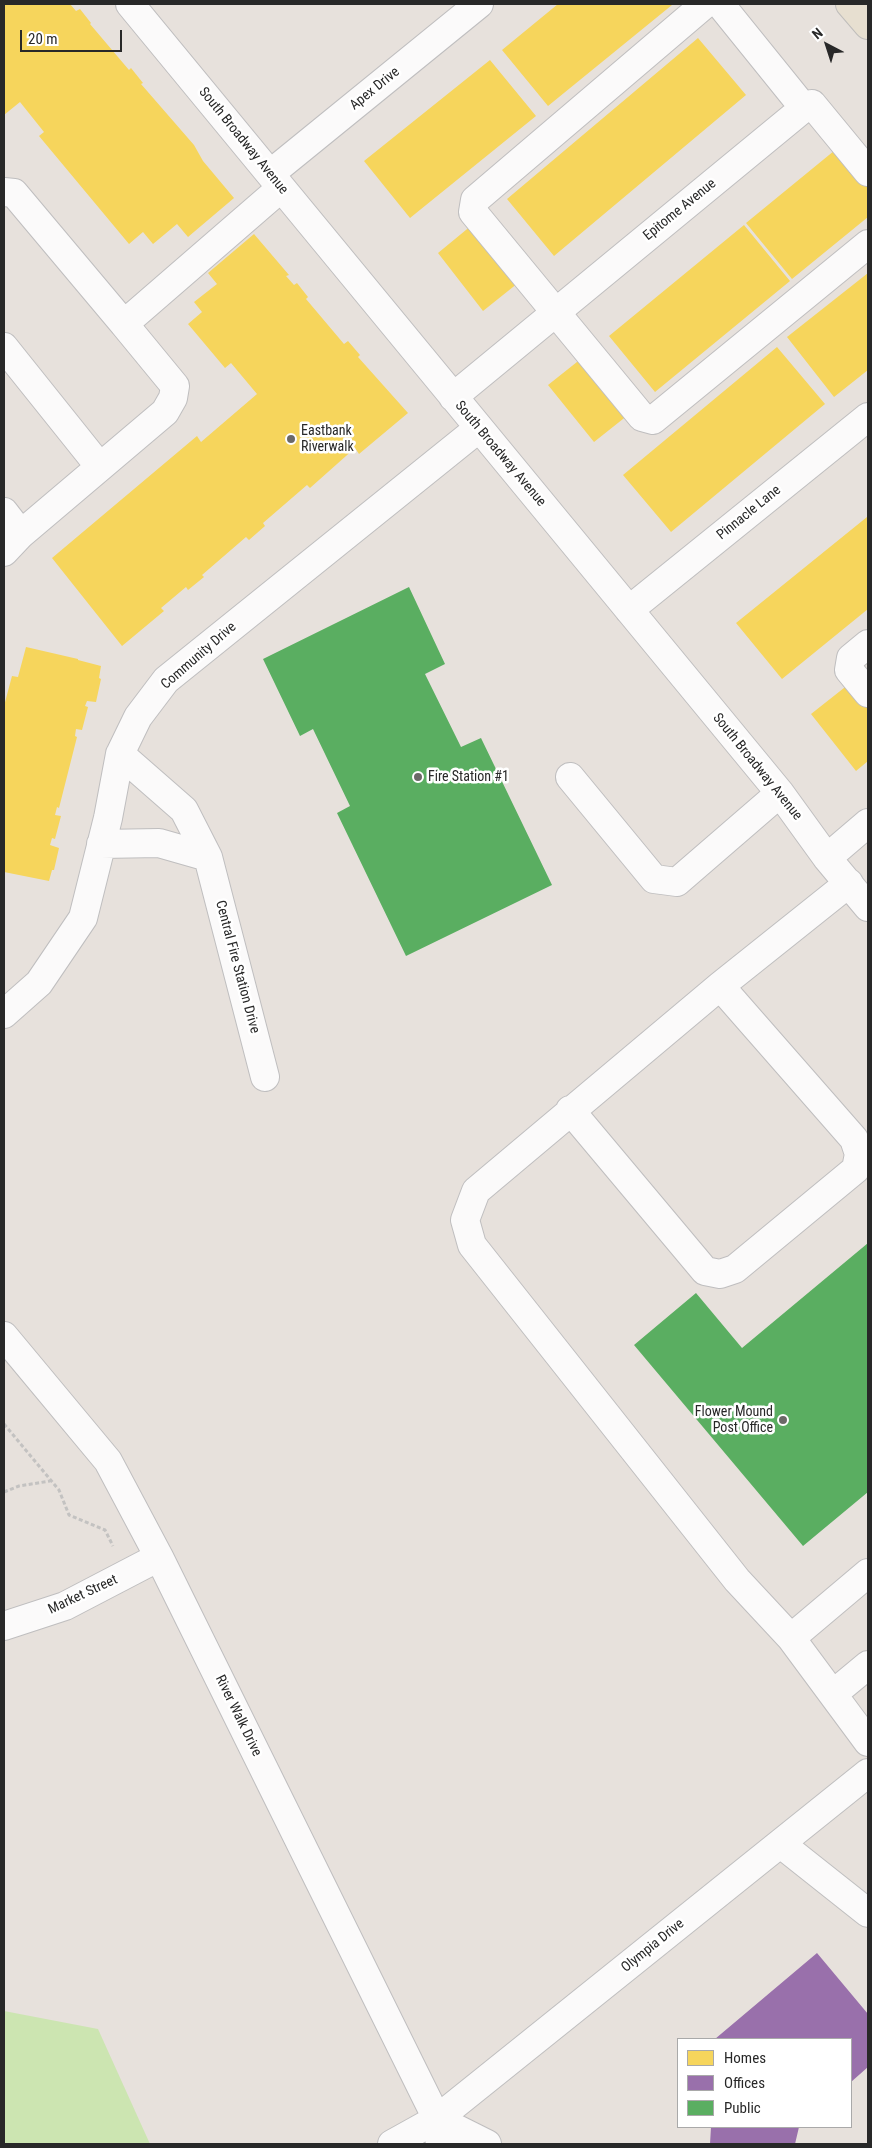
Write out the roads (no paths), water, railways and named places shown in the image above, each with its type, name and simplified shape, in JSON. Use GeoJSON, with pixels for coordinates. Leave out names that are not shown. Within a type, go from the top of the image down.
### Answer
{"type":"FeatureCollection","features":[{"type":"Feature","properties":{"kind":"main road"},"geometry":{"type":"LineString","coordinates":[[850,4],[868,25]]}},
{"type":"Feature","properties":{"kind":"street","name":"South Broadway Avenue"},"geometry":{"type":"LineString","coordinates":[[130,4],[780,793],[827,858],[868,906]]}},
{"type":"Feature","properties":{"kind":"street","name":"Apex Drive"},"geometry":{"type":"LineString","coordinates":[[124,324],[275,181],[480,4]]}},
{"type":"Feature","properties":{"kind":"street"},"geometry":{"type":"LineString","coordinates":[[705,4],[475,200],[473,212],[642,417],[653,420],[868,244]]}},
{"type":"Feature","properties":{"kind":"street"},"geometry":{"type":"LineString","coordinates":[[720,4],[804,108],[812,104],[868,172]]}},
{"type":"Feature","properties":{"kind":"street","name":"Epitome Avenue"},"geometry":{"type":"LineString","coordinates":[[453,397],[804,108]]}},
{"type":"Feature","properties":{"kind":"street"},"geometry":{"type":"LineString","coordinates":[[4,192],[14,193],[175,386],[173,398],[165,412],[13,543],[4,512]]}},
{"type":"Feature","properties":{"kind":"street"},"geometry":{"type":"LineString","coordinates":[[4,347],[100,467]]}},
{"type":"Feature","properties":{"kind":"street","name":"Pinnacle Lane"},"geometry":{"type":"LineString","coordinates":[[629,610],[868,417]]}},
{"type":"Feature","properties":{"kind":"street","name":"Community Drive"},"geometry":{"type":"LineString","coordinates":[[4,1014],[39,983],[83,918],[120,754],[138,717],[166,680],[479,428]]}},
{"type":"Feature","properties":{"kind":"street"},"geometry":{"type":"LineString","coordinates":[[868,644],[851,658],[849,670],[868,693]]}},
{"type":"Feature","properties":{"kind":"street","name":"Central Fire Station Drive"},"geometry":{"type":"LineString","coordinates":[[120,754],[184,810],[208,857],[265,1077]]}},
{"type":"Feature","properties":{"kind":"street"},"geometry":{"type":"LineString","coordinates":[[570,777],[654,879],[677,882],[780,793]]}},
{"type":"Feature","properties":{"kind":"street"},"geometry":{"type":"LineString","coordinates":[[827,858],[868,823]]}},
{"type":"Feature","properties":{"kind":"street"},"geometry":{"type":"LineString","coordinates":[[101,844],[159,843],[208,857]]}},
{"type":"Feature","properties":{"kind":"street"},"geometry":{"type":"LineString","coordinates":[[849,883],[720,986],[570,1110],[476,1192],[465,1220],[472,1245],[737,1580],[791,1638],[868,1742]]}},
{"type":"Feature","properties":{"kind":"street"},"geometry":{"type":"LineString","coordinates":[[570,1110],[705,1271],[720,1274],[735,1269],[849,1175],[856,1169],[859,1154],[854,1140],[720,986]]}},
{"type":"Feature","properties":{"kind":"street","name":"River Walk Drive"},"geometry":{"type":"LineString","coordinates":[[4,1336],[108,1461],[159,1557],[438,2132]]}},
{"type":"Feature","properties":{"kind":"street","name":"Market Street"},"geometry":{"type":"LineString","coordinates":[[4,1626],[65,1606],[159,1557]]}},
{"type":"Feature","properties":{"kind":"street"},"geometry":{"type":"LineString","coordinates":[[791,1638],[868,1573]]}},
{"type":"Feature","properties":{"kind":"street"},"geometry":{"type":"LineString","coordinates":[[833,1694],[868,1665]]}},
{"type":"Feature","properties":{"kind":"street","name":"Olympia Drive"},"geometry":{"type":"LineString","coordinates":[[392,2144],[438,2132],[868,1773]]}},
{"type":"Feature","properties":{"kind":"street"},"geometry":{"type":"LineString","coordinates":[[781,1844],[868,1913]]}},
{"type":"Feature","properties":{"kind":"street"},"geometry":{"type":"LineString","coordinates":[[438,2132],[487,2144]]}},
{"type":"Feature","properties":{"kind":"place","name":"Eastbank Riverwalk"},"geometry":{"type":"Point","coordinates":[291,439]}},
{"type":"Feature","properties":{"kind":"place","name":"Fire Station #1"},"geometry":{"type":"Point","coordinates":[418,777]}},
{"type":"Feature","properties":{"kind":"place","name":"Flower Mound Post Office"},"geometry":{"type":"Point","coordinates":[783,1420]}}]}
